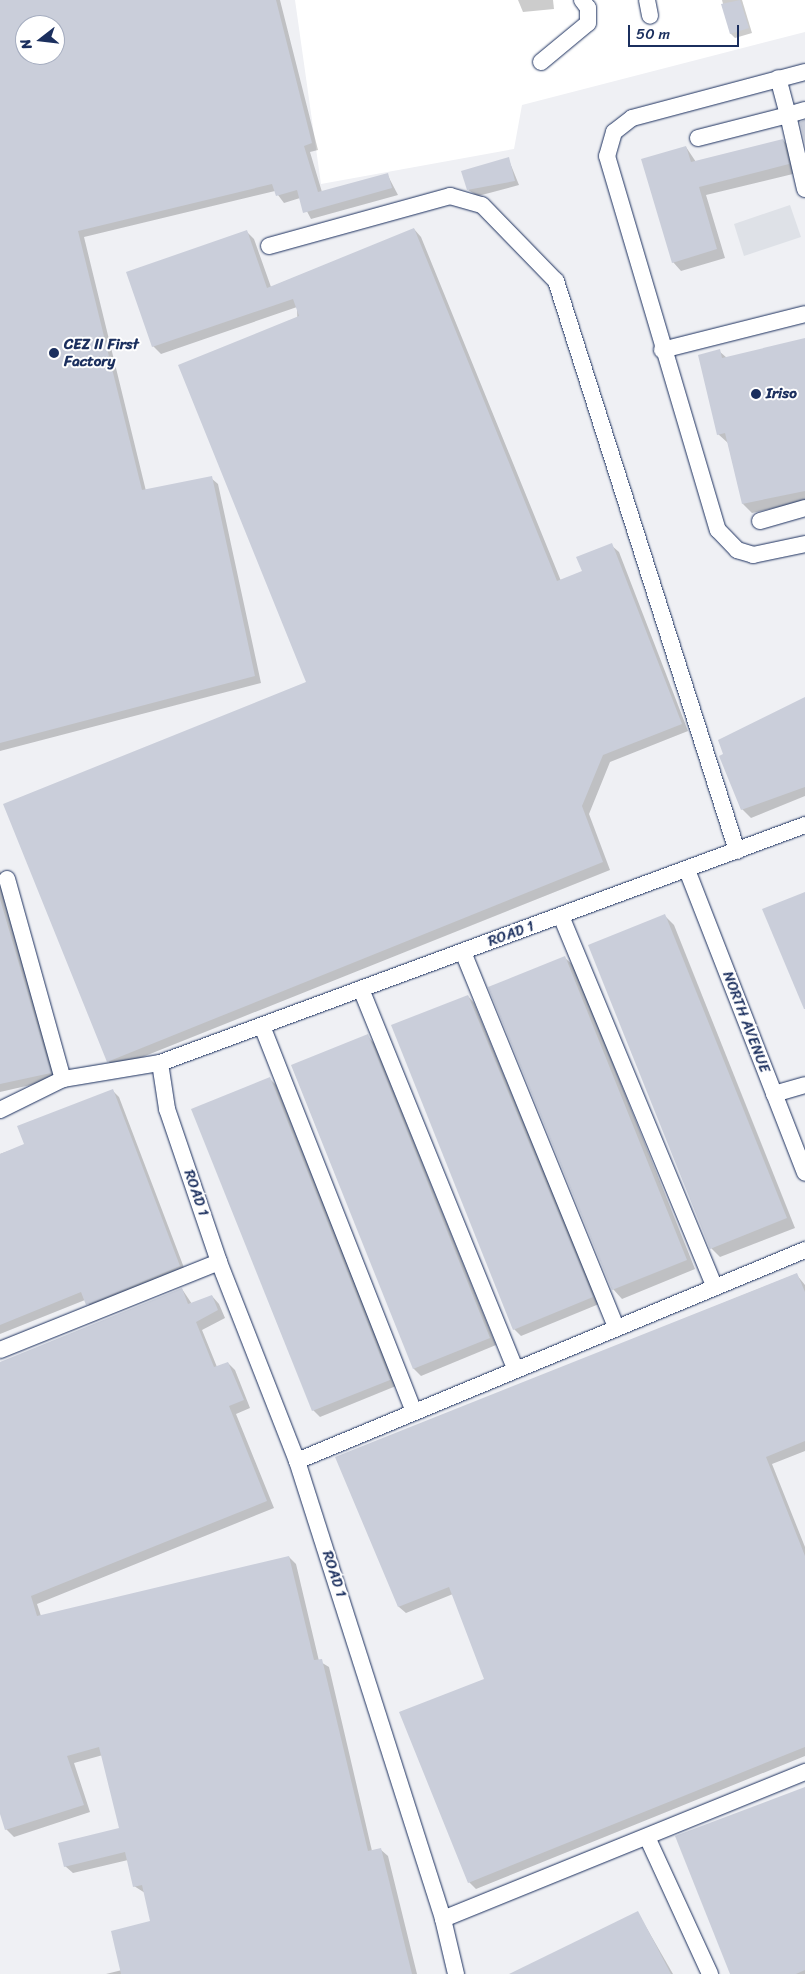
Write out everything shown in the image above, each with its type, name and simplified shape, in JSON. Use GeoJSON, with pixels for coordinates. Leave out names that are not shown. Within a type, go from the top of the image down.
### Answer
{"type":"FeatureCollection","features":[{"type":"Feature","properties":{"kind":"street"},"geometry":{"type":"LineString","coordinates":[[541,62],[588,23],[588,8],[582,0]]}},
{"type":"Feature","properties":{"kind":"street"},"geometry":{"type":"LineString","coordinates":[[805,72],[632,118],[614,132],[607,156],[662,350],[718,530],[726,542],[753,555],[805,544]]}},
{"type":"Feature","properties":{"kind":"street"},"geometry":{"type":"LineString","coordinates":[[778,78],[805,189]]}},
{"type":"Feature","properties":{"kind":"street"},"geometry":{"type":"LineString","coordinates":[[698,138],[805,110]]}},
{"type":"Feature","properties":{"kind":"street"},"geometry":{"type":"LineString","coordinates":[[270,246],[450,196],[482,205],[556,280],[737,851]]}},
{"type":"Feature","properties":{"kind":"street"},"geometry":{"type":"LineString","coordinates":[[662,350],[805,314]]}},
{"type":"Feature","properties":{"kind":"street"},"geometry":{"type":"LineString","coordinates":[[760,521],[805,508]]}},
{"type":"Feature","properties":{"kind":"street","name":"ROAD 1"},"geometry":{"type":"LineString","coordinates":[[456,1974],[444,1919],[298,1460],[220,1262],[167,1110],[160,1063],[688,870],[805,825]]}},
{"type":"Feature","properties":{"kind":"street","name":"NORTH AVENUE"},"geometry":{"type":"LineString","coordinates":[[688,870],[805,1173]]}},
{"type":"Feature","properties":{"kind":"street"},"geometry":{"type":"LineString","coordinates":[[7,880],[63,1078]]}},
{"type":"Feature","properties":{"kind":"street"},"geometry":{"type":"LineString","coordinates":[[561,916],[715,1287]]}},
{"type":"Feature","properties":{"kind":"street"},"geometry":{"type":"LineString","coordinates":[[463,952],[616,1326]]}},
{"type":"Feature","properties":{"kind":"street"},"geometry":{"type":"LineString","coordinates":[[361,989],[516,1370]]}},
{"type":"Feature","properties":{"kind":"street"},"geometry":{"type":"LineString","coordinates":[[262,1026],[414,1412]]}},
{"type":"Feature","properties":{"kind":"street"},"geometry":{"type":"LineString","coordinates":[[0,1110],[63,1078],[160,1063]]}},
{"type":"Feature","properties":{"kind":"street"},"geometry":{"type":"LineString","coordinates":[[774,1094],[805,1085]]}},
{"type":"Feature","properties":{"kind":"street"},"geometry":{"type":"LineString","coordinates":[[298,1460],[516,1370],[616,1326],[805,1250]]}},
{"type":"Feature","properties":{"kind":"street"},"geometry":{"type":"LineString","coordinates":[[0,1350],[220,1262]]}},
{"type":"Feature","properties":{"kind":"street"},"geometry":{"type":"LineString","coordinates":[[444,1919],[805,1772]]}},
{"type":"Feature","properties":{"kind":"street"},"geometry":{"type":"LineString","coordinates":[[647,1837],[710,1974]]}},
{"type":"Feature","properties":{"kind":"shaded area"},"geometry":{"type":"Polygon","coordinates":[[[0,0],[295,0],[321,184],[514,149],[522,105],[805,32],[805,1974],[0,1974],[0,0]]]}},
{"type":"Feature","properties":{"kind":"shaded area"},"geometry":{"type":"Polygon","coordinates":[[[790,205],[801,237],[744,256],[734,224],[790,205]]]}},
{"type":"Feature","properties":{"kind":"building","name":"CEZ II First Factory"},"geometry":{"type":"Polygon","coordinates":[[[0,0],[276,0],[312,143],[304,146],[318,192],[388,173],[392,188],[303,213],[297,190],[276,196],[272,184],[78,231],[142,490],[212,476],[255,676],[0,743],[0,0]]]}},
{"type":"Feature","properties":{"kind":"building"},"geometry":{"type":"Polygon","coordinates":[[[740,0],[749,28],[730,34],[721,4],[740,0]]]}},
{"type":"Feature","properties":{"kind":"building"},"geometry":{"type":"Polygon","coordinates":[[[805,120],[805,144],[800,122],[805,120]]]}},
{"type":"Feature","properties":{"kind":"building"},"geometry":{"type":"Polygon","coordinates":[[[783,139],[789,164],[699,187],[717,249],[672,263],[641,159],[686,146],[691,162],[783,139]]]}},
{"type":"Feature","properties":{"kind":"building"},"geometry":{"type":"Polygon","coordinates":[[[509,157],[515,181],[467,190],[461,171],[509,157]]]}},
{"type":"Feature","properties":{"kind":"building"},"geometry":{"type":"Polygon","coordinates":[[[414,228],[557,581],[582,571],[576,557],[612,543],[682,724],[603,755],[582,806],[603,862],[107,1062],[3,804],[306,682],[178,365],[299,316],[293,299],[152,347],[126,272],[247,230],[267,288],[414,228]]]}},
{"type":"Feature","properties":{"kind":"building","name":"Iriso"},"geometry":{"type":"Polygon","coordinates":[[[805,338],[805,491],[742,504],[725,433],[717,435],[698,355],[720,349],[722,358],[805,338]]]}},
{"type":"Feature","properties":{"kind":"building"},"geometry":{"type":"Polygon","coordinates":[[[805,697],[805,787],[741,810],[719,756],[723,754],[718,740],[805,697]]]}},
{"type":"Feature","properties":{"kind":"building"},"geometry":{"type":"Polygon","coordinates":[[[805,892],[805,1009],[804,1009],[762,909],[805,892]]]}},
{"type":"Feature","properties":{"kind":"building"},"geometry":{"type":"Polygon","coordinates":[[[0,899],[51,1073],[0,1084],[0,899]]]}},
{"type":"Feature","properties":{"kind":"building"},"geometry":{"type":"Polygon","coordinates":[[[665,914],[787,1218],[710,1249],[588,945],[665,914]]]}},
{"type":"Feature","properties":{"kind":"building"},"geometry":{"type":"Polygon","coordinates":[[[565,956],[687,1260],[612,1290],[488,987],[565,956]]]}},
{"type":"Feature","properties":{"kind":"building"},"geometry":{"type":"Polygon","coordinates":[[[468,995],[593,1297],[513,1330],[391,1025],[468,995]]]}},
{"type":"Feature","properties":{"kind":"building"},"geometry":{"type":"Polygon","coordinates":[[[368,1034],[490,1338],[413,1369],[291,1065],[368,1034]]]}},
{"type":"Feature","properties":{"kind":"building"},"geometry":{"type":"Polygon","coordinates":[[[270,1077],[390,1380],[312,1411],[191,1109],[270,1077]]]}},
{"type":"Feature","properties":{"kind":"building"},"geometry":{"type":"Polygon","coordinates":[[[113,1089],[180,1266],[86,1305],[81,1292],[0,1325],[0,1154],[24,1144],[17,1126],[113,1089]]]}},
{"type":"Feature","properties":{"kind":"building"},"geometry":{"type":"Polygon","coordinates":[[[797,1273],[805,1292],[805,1441],[766,1457],[805,1556],[805,1747],[468,1883],[399,1712],[484,1679],[449,1587],[398,1607],[335,1457],[797,1273]]]}},
{"type":"Feature","properties":{"kind":"building"},"geometry":{"type":"Polygon","coordinates":[[[182,1288],[188,1304],[212,1295],[218,1310],[196,1322],[214,1367],[228,1362],[244,1400],[229,1406],[267,1501],[31,1596],[37,1616],[289,1556],[314,1660],[322,1659],[368,1851],[381,1848],[412,1974],[121,1974],[111,1931],[150,1921],[142,1885],[133,1887],[125,1852],[64,1867],[58,1843],[119,1828],[99,1747],[67,1756],[84,1805],[5,1830],[0,1814],[0,1362],[182,1288]]]}},
{"type":"Feature","properties":{"kind":"building"},"geometry":{"type":"Polygon","coordinates":[[[805,1787],[805,1970],[796,1974],[730,1974],[675,1836],[805,1787]]]}},
{"type":"Feature","properties":{"kind":"building"},"geometry":{"type":"Polygon","coordinates":[[[638,1911],[671,1974],[509,1974],[638,1911]]]}},
{"type":"Feature","properties":{"kind":"place","name":"CEZ II First Factory"},"geometry":{"type":"Point","coordinates":[54,353]}},
{"type":"Feature","properties":{"kind":"place","name":"Iriso"},"geometry":{"type":"Point","coordinates":[756,394]}}]}
